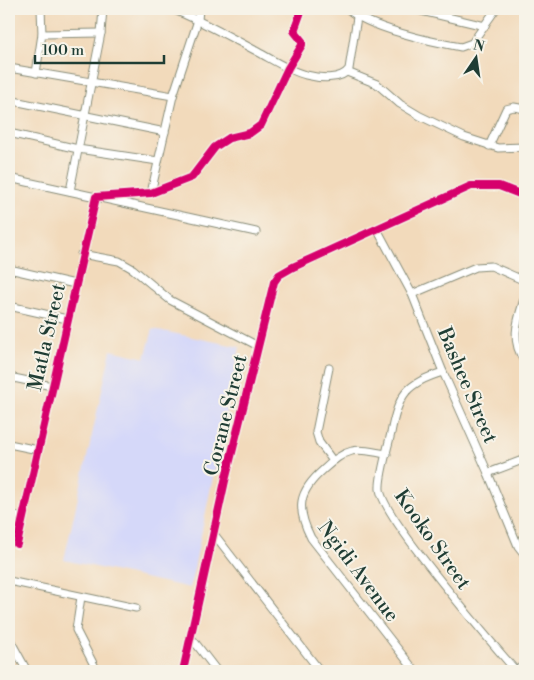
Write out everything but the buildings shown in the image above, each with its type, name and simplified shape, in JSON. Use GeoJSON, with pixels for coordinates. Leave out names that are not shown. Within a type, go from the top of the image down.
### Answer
{"type":"FeatureCollection","features":[{"type":"Feature","properties":{"kind":"street"},"geometry":{"type":"LineString","coordinates":[[36,72],[42,34],[41,9]]}},
{"type":"Feature","properties":{"kind":"street"},"geometry":{"type":"LineString","coordinates":[[70,191],[101,33],[103,9]]}},
{"type":"Feature","properties":{"kind":"street"},"geometry":{"type":"LineString","coordinates":[[172,9],[198,20],[288,68],[306,75],[324,77],[332,77],[347,72],[377,84],[400,104],[420,116],[489,146],[503,149],[525,147]]}},
{"type":"Feature","properties":{"kind":"street"},"geometry":{"type":"LineString","coordinates":[[151,192],[173,96],[198,20],[199,9]]}},
{"type":"Feature","properties":{"kind":"street"},"geometry":{"type":"LineString","coordinates":[[96,197],[151,192],[192,178],[215,147],[229,138],[250,133],[261,125],[288,68],[302,45],[302,41],[294,31],[302,9]]}},
{"type":"Feature","properties":{"kind":"street"},"geometry":{"type":"LineString","coordinates":[[413,9],[485,26]]}},
{"type":"Feature","properties":{"kind":"street"},"geometry":{"type":"LineString","coordinates":[[347,72],[353,12],[377,25],[461,47],[472,43],[496,9]]}},
{"type":"Feature","properties":{"kind":"street"},"geometry":{"type":"LineString","coordinates":[[42,34],[101,33]]}},
{"type":"Feature","properties":{"kind":"street"},"geometry":{"type":"LineString","coordinates":[[9,68],[173,96]]}},
{"type":"Feature","properties":{"kind":"street"},"geometry":{"type":"LineString","coordinates":[[9,100],[165,132]]}},
{"type":"Feature","properties":{"kind":"street"},"geometry":{"type":"LineString","coordinates":[[489,146],[506,109],[514,106],[525,109]]}},
{"type":"Feature","properties":{"kind":"street"},"geometry":{"type":"LineString","coordinates":[[9,133],[78,148],[158,160]]}},
{"type":"Feature","properties":{"kind":"street"},"geometry":{"type":"LineString","coordinates":[[9,178],[256,232]]}},
{"type":"Feature","properties":{"kind":"street","name":"Corane Street"},"geometry":{"type":"LineString","coordinates":[[183,671],[258,346],[274,282],[279,275],[471,186],[499,186],[525,196]]}},
{"type":"Feature","properties":{"kind":"street","name":"Matla Street"},"geometry":{"type":"LineString","coordinates":[[17,544],[81,254],[96,197]]}},
{"type":"Feature","properties":{"kind":"street","name":"Bashee Street"},"geometry":{"type":"LineString","coordinates":[[377,229],[412,294],[443,372],[518,546],[525,555]]}},
{"type":"Feature","properties":{"kind":"street"},"geometry":{"type":"LineString","coordinates":[[81,254],[119,261],[133,269],[170,300],[258,346]]}},
{"type":"Feature","properties":{"kind":"street"},"geometry":{"type":"LineString","coordinates":[[412,294],[476,266],[491,266],[525,281]]}},
{"type":"Feature","properties":{"kind":"street"},"geometry":{"type":"LineString","coordinates":[[9,269],[75,284]]}},
{"type":"Feature","properties":{"kind":"street"},"geometry":{"type":"LineString","coordinates":[[525,296],[518,319],[515,341],[525,362]]}},
{"type":"Feature","properties":{"kind":"street"},"geometry":{"type":"LineString","coordinates":[[9,306],[67,319]]}},
{"type":"Feature","properties":{"kind":"street"},"geometry":{"type":"LineString","coordinates":[[329,368],[316,432],[319,442],[332,461]]}},
{"type":"Feature","properties":{"kind":"street","name":"Kooko Street"},"geometry":{"type":"LineString","coordinates":[[443,372],[421,379],[403,396],[392,426],[380,489],[386,505],[462,608],[516,671]]}},
{"type":"Feature","properties":{"kind":"street"},"geometry":{"type":"LineString","coordinates":[[9,377],[52,386]]}},
{"type":"Feature","properties":{"kind":"street"},"geometry":{"type":"LineString","coordinates":[[9,444],[38,450]]}},
{"type":"Feature","properties":{"kind":"street","name":"Ngidi Avenue"},"geometry":{"type":"LineString","coordinates":[[387,454],[354,450],[342,454],[332,461],[309,482],[303,494],[302,517],[311,538],[415,671]]}},
{"type":"Feature","properties":{"kind":"street"},"geometry":{"type":"LineString","coordinates":[[488,473],[525,459]]}},
{"type":"Feature","properties":{"kind":"street"},"geometry":{"type":"LineString","coordinates":[[9,515],[23,518]]}},
{"type":"Feature","properties":{"kind":"street"},"geometry":{"type":"LineString","coordinates":[[214,534],[320,671]]}},
{"type":"Feature","properties":{"kind":"street"},"geometry":{"type":"LineString","coordinates":[[9,581],[136,608]]}},
{"type":"Feature","properties":{"kind":"street"},"geometry":{"type":"LineString","coordinates":[[81,597],[76,630],[96,671]]}},
{"type":"Feature","properties":{"kind":"street"},"geometry":{"type":"LineString","coordinates":[[190,636],[217,671]]}},
{"type":"Feature","properties":{"kind":"street"},"geometry":{"type":"LineString","coordinates":[[9,638],[27,671]]}},
{"type":"Feature","properties":{"kind":"street"},"geometry":{"type":"LineString","coordinates":[[516,671],[525,664]]}},
{"type":"Feature","properties":{"kind":"shaded area"},"geometry":{"type":"Polygon","coordinates":[[[153,329],[240,347],[190,588],[64,560],[111,350],[145,358],[153,329]]]}},
{"type":"Feature","properties":{"kind":"cycle path"},"geometry":{"type":"LineString","coordinates":[[17,544],[96,197],[151,193],[192,177],[215,147],[229,138],[250,133],[261,125],[288,68],[302,45],[302,41],[294,31],[302,9]]}},
{"type":"Feature","properties":{"kind":"cycle path"},"geometry":{"type":"LineString","coordinates":[[183,671],[225,481],[274,282],[279,275],[471,186],[499,186],[525,196]]}}]}
